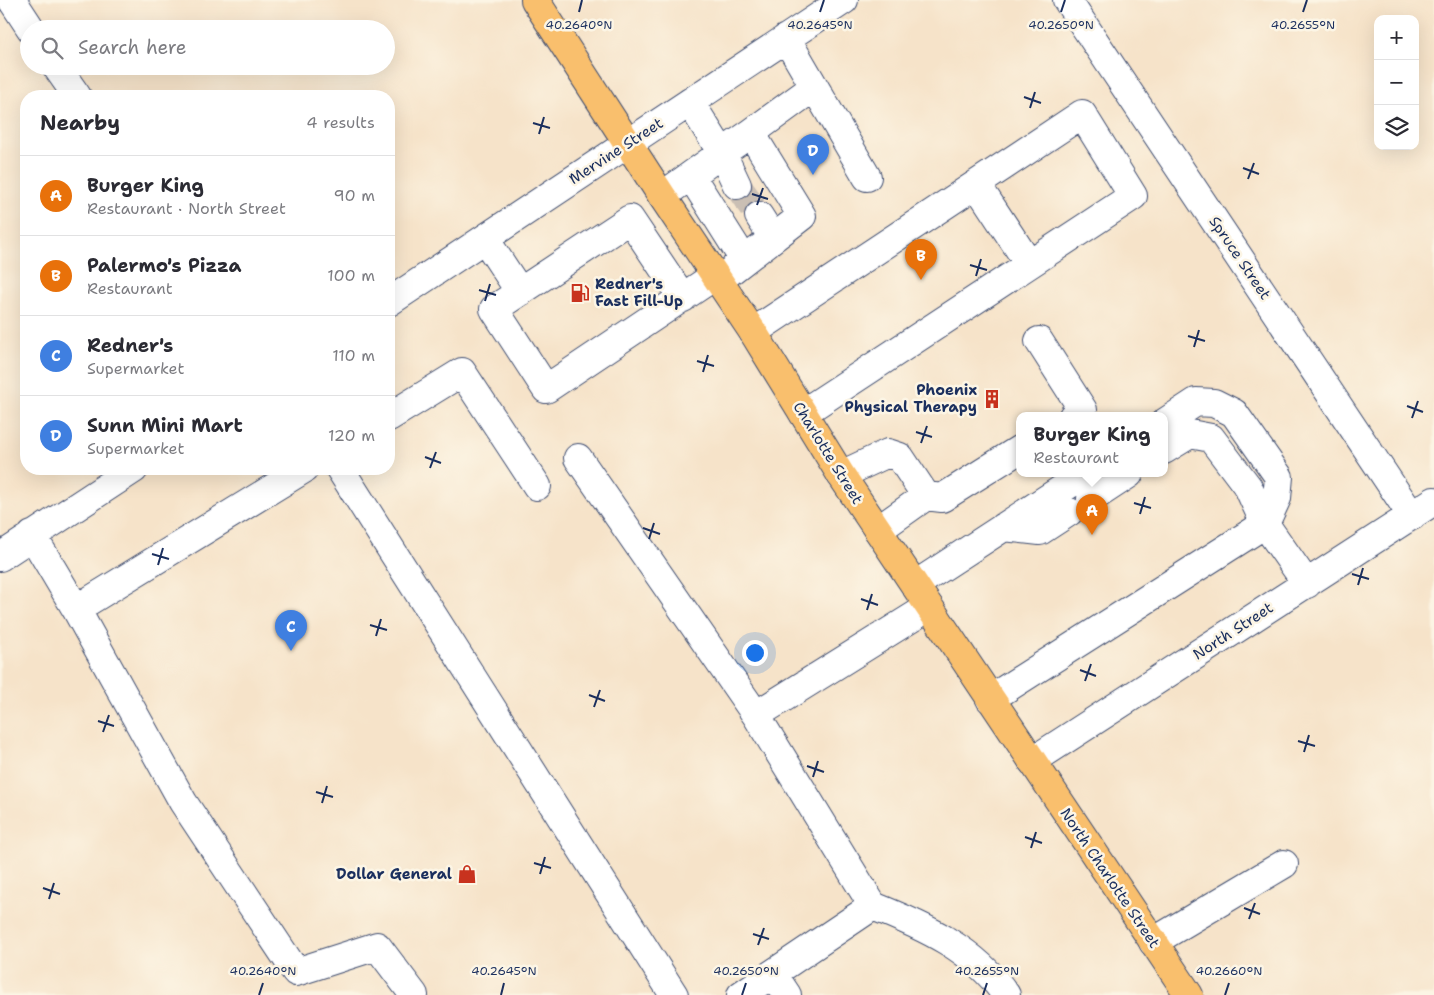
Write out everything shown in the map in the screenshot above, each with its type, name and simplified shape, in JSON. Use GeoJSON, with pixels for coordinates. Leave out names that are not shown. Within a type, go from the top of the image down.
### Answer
{"type":"FeatureCollection","features":[{"type":"Feature","properties":{"kind":"main road"},"geometry":{"type":"LineString","coordinates":[[534,0],[628,142]]}},
{"type":"Feature","properties":{"kind":"main road","name":"Charlotte Street"},"geometry":{"type":"LineString","coordinates":[[628,142],[662,196],[718,277],[841,475],[1032,761]]}},
{"type":"Feature","properties":{"kind":"main road","name":"North Charlotte Street"},"geometry":{"type":"LineString","coordinates":[[1032,761],[1189,995]]}},
{"type":"Feature","properties":{"kind":"street"},"geometry":{"type":"LineString","coordinates":[[12,0],[25,20]]}},
{"type":"Feature","properties":{"kind":"street","name":"Mervine Street"},"geometry":{"type":"LineString","coordinates":[[395,298],[844,0]]}},
{"type":"Feature","properties":{"kind":"street","name":"Spruce Street"},"geometry":{"type":"LineString","coordinates":[[1068,0],[1412,516]]}},
{"type":"Feature","properties":{"kind":"street"},"geometry":{"type":"LineString","coordinates":[[786,38],[867,178]]}},
{"type":"Feature","properties":{"kind":"street"},"geometry":{"type":"LineString","coordinates":[[62,75],[73,90]]}},
{"type":"Feature","properties":{"kind":"street"},"geometry":{"type":"LineString","coordinates":[[662,196],[814,88]]}},
{"type":"Feature","properties":{"kind":"street"},"geometry":{"type":"LineString","coordinates":[[690,102],[722,153],[737,184]]}},
{"type":"Feature","properties":{"kind":"street"},"geometry":{"type":"LineString","coordinates":[[753,332],[1082,114],[1132,196],[803,413]]}},
{"type":"Feature","properties":{"kind":"street"},"geometry":{"type":"LineString","coordinates":[[683,298],[630,219],[494,309],[546,389],[744,260],[802,216],[751,133]]}},
{"type":"Feature","properties":{"kind":"street"},"geometry":{"type":"LineString","coordinates":[[691,176],[744,260]]}},
{"type":"Feature","properties":{"kind":"street"},"geometry":{"type":"LineString","coordinates":[[977,185],[1029,264]]}},
{"type":"Feature","properties":{"kind":"street"},"geometry":{"type":"LineString","coordinates":[[758,216],[773,238]]}},
{"type":"Feature","properties":{"kind":"street"},"geometry":{"type":"LineString","coordinates":[[485,238],[520,292]]}},
{"type":"Feature","properties":{"kind":"street"},"geometry":{"type":"LineString","coordinates":[[1039,341],[1083,410],[1080,412]]}},
{"type":"Feature","properties":{"kind":"street"},"geometry":{"type":"LineString","coordinates":[[395,413],[462,372],[537,486]]}},
{"type":"Feature","properties":{"kind":"street"},"geometry":{"type":"LineString","coordinates":[[990,699],[1265,524],[1278,498],[1279,477],[1234,413],[1214,403],[1196,402],[1168,420]]}},
{"type":"Feature","properties":{"kind":"street"},"geometry":{"type":"LineString","coordinates":[[1168,448],[1190,434],[1211,438],[1248,487],[1265,524],[1307,584]]}},
{"type":"Feature","properties":{"kind":"street"},"geometry":{"type":"LineString","coordinates":[[878,530],[926,496],[942,498],[1016,452]]}},
{"type":"Feature","properties":{"kind":"street"},"geometry":{"type":"LineString","coordinates":[[841,475],[888,453],[900,457],[926,496]]}},
{"type":"Feature","properties":{"kind":"street"},"geometry":{"type":"LineString","coordinates":[[578,458],[756,715],[873,906],[913,922],[962,949],[998,984],[1006,995]]}},
{"type":"Feature","properties":{"kind":"street"},"geometry":{"type":"LineString","coordinates":[[0,557],[125,475]]}},
{"type":"Feature","properties":{"kind":"street"},"geometry":{"type":"LineString","coordinates":[[76,609],[294,475]]}},
{"type":"Feature","properties":{"kind":"street"},"geometry":{"type":"LineString","coordinates":[[344,475],[674,995]]}},
{"type":"Feature","properties":{"kind":"street"},"geometry":{"type":"LineString","coordinates":[[756,715],[922,596],[1003,527],[1122,477]]}},
{"type":"Feature","properties":{"kind":"street"},"geometry":{"type":"LineString","coordinates":[[1003,527],[1040,531],[1082,495]]}},
{"type":"Feature","properties":{"kind":"street","name":"North Street"},"geometry":{"type":"LineString","coordinates":[[1032,761],[1434,501]]}},
{"type":"Feature","properties":{"kind":"street"},"geometry":{"type":"LineString","coordinates":[[32,535],[76,609],[183,802],[296,972],[377,946],[414,995]]}},
{"type":"Feature","properties":{"kind":"street"},"geometry":{"type":"LineString","coordinates":[[1153,942],[1284,864]]}},
{"type":"Feature","properties":{"kind":"street"},"geometry":{"type":"LineString","coordinates":[[741,995],[780,984],[873,906]]}},
{"type":"Feature","properties":{"kind":"tunnel"},"geometry":{"type":"LineString","coordinates":[[737,185],[759,216]]}},
{"type":"Feature","properties":{"kind":"place","name":"Sunn Mini Mart"},"geometry":{"type":"Point","coordinates":[813,175]}},
{"type":"Feature","properties":{"kind":"place","name":"Palermo's Pizza"},"geometry":{"type":"Point","coordinates":[921,280]}},
{"type":"Feature","properties":{"kind":"place","name":"Redner's Fast Fill-Up"},"geometry":{"type":"Point","coordinates":[580,293]}},
{"type":"Feature","properties":{"kind":"place","name":"Phoenix Physical Therapy"},"geometry":{"type":"Point","coordinates":[992,399]}},
{"type":"Feature","properties":{"kind":"place","name":"Burger King"},"geometry":{"type":"Point","coordinates":[1092,535]}},
{"type":"Feature","properties":{"kind":"place","name":"Redner's"},"geometry":{"type":"Point","coordinates":[291,651]}},
{"type":"Feature","properties":{"kind":"place","name":"Dollar General"},"geometry":{"type":"Point","coordinates":[467,874]}}]}
